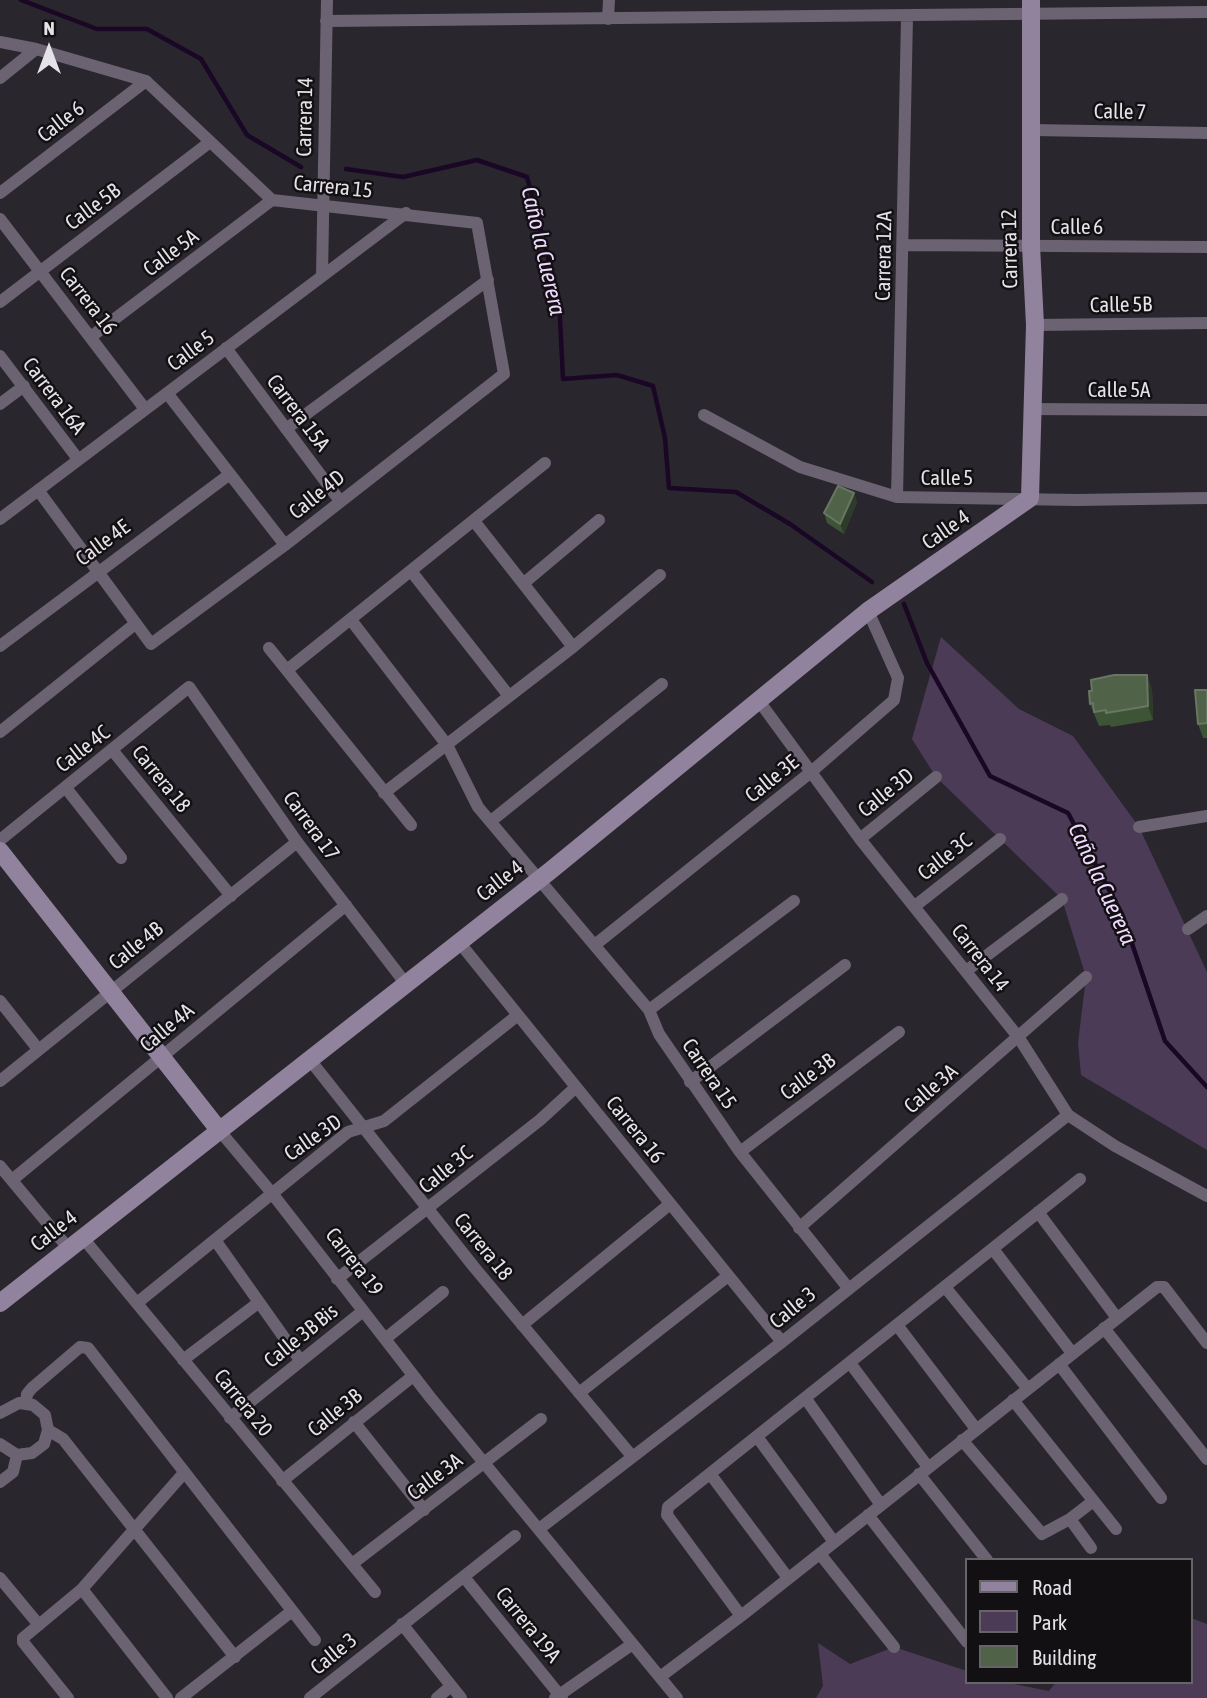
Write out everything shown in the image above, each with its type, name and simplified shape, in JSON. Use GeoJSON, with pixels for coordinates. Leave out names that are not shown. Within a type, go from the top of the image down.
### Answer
{"type":"FeatureCollection","features":[{"type":"Feature","properties":{"kind":"street","name":"Carrera 14"},"geometry":{"type":"LineString","coordinates":[[322,276],[327,0]]}},
{"type":"Feature","properties":{"kind":"street"},"geometry":{"type":"LineString","coordinates":[[608,19],[609,0]]}},
{"type":"Feature","properties":{"kind":"street"},"geometry":{"type":"LineString","coordinates":[[326,21],[907,17],[1031,7],[1207,12]]}},
{"type":"Feature","properties":{"kind":"street","name":"Carrera 12"},"geometry":{"type":"LineString","coordinates":[[1030,498],[1030,409],[1035,325],[1031,246],[1031,7]]}},
{"type":"Feature","properties":{"kind":"street","name":"Carrera 12A"},"geometry":{"type":"LineString","coordinates":[[897,497],[907,17]]}},
{"type":"Feature","properties":{"kind":"street","name":"Carrera 15"},"geometry":{"type":"LineString","coordinates":[[0,43],[36,49],[146,81],[272,200],[477,223],[504,374]]}},
{"type":"Feature","properties":{"kind":"street"},"geometry":{"type":"LineString","coordinates":[[0,78],[36,49]]}},
{"type":"Feature","properties":{"kind":"street","name":"Calle 6"},"geometry":{"type":"LineString","coordinates":[[0,193],[146,81]]}},
{"type":"Feature","properties":{"kind":"street","name":"Calle 7"},"geometry":{"type":"LineString","coordinates":[[1032,130],[1207,133]]}},
{"type":"Feature","properties":{"kind":"street","name":"Calle 5B"},"geometry":{"type":"LineString","coordinates":[[0,302],[210,142]]}},
{"type":"Feature","properties":{"kind":"street","name":"Calle 5A"},"geometry":{"type":"LineString","coordinates":[[92,336],[272,200]]}},
{"type":"Feature","properties":{"kind":"street","name":"Calle 5"},"geometry":{"type":"LineString","coordinates":[[0,519],[406,213]]}},
{"type":"Feature","properties":{"kind":"street","name":"Carrera 16"},"geometry":{"type":"LineString","coordinates":[[0,219],[92,336],[145,409]]}},
{"type":"Feature","properties":{"kind":"street","name":"Calle 6"},"geometry":{"type":"LineString","coordinates":[[904,245],[1207,247]]}},
{"type":"Feature","properties":{"kind":"street"},"geometry":{"type":"LineString","coordinates":[[286,429],[488,280]]}},
{"type":"Feature","properties":{"kind":"street","name":"Calle 5B"},"geometry":{"type":"LineString","coordinates":[[1035,325],[1207,323]]}},
{"type":"Feature","properties":{"kind":"street","name":"Carrera 15A"},"geometry":{"type":"LineString","coordinates":[[226,348],[340,501]]}},
{"type":"Feature","properties":{"kind":"street","name":"Carrera 16A"},"geometry":{"type":"LineString","coordinates":[[0,356],[78,459]]}},
{"type":"Feature","properties":{"kind":"street","name":"Calle 4D"},"geometry":{"type":"LineString","coordinates":[[135,624],[151,644],[285,545],[504,374]]}},
{"type":"Feature","properties":{"kind":"street"},"geometry":{"type":"LineString","coordinates":[[0,404],[24,386]]}},
{"type":"Feature","properties":{"kind":"street"},"geometry":{"type":"LineString","coordinates":[[167,393],[285,545]]}},
{"type":"Feature","properties":{"kind":"street","name":"Calle 5A"},"geometry":{"type":"LineString","coordinates":[[1030,409],[1207,410]]}},
{"type":"Feature","properties":{"kind":"street","name":"Calle 5"},"geometry":{"type":"LineString","coordinates":[[704,415],[800,467],[897,497],[1077,500],[1207,498]]}},
{"type":"Feature","properties":{"kind":"street"},"geometry":{"type":"LineString","coordinates":[[287,670],[545,463]]}},
{"type":"Feature","properties":{"kind":"street","name":"Calle 4E"},"geometry":{"type":"LineString","coordinates":[[0,646],[98,570],[230,474]]}},
{"type":"Feature","properties":{"kind":"street"},"geometry":{"type":"LineString","coordinates":[[2,727],[135,624],[38,490]]}},
{"type":"Feature","properties":{"kind":"street","name":"Calle 4"},"geometry":{"type":"LineString","coordinates":[[0,1303],[539,879],[868,611],[1030,498]]}},
{"type":"Feature","properties":{"kind":"street"},"geometry":{"type":"LineString","coordinates":[[524,583],[599,520]]}},
{"type":"Feature","properties":{"kind":"street"},"geometry":{"type":"LineString","coordinates":[[474,521],[573,647]]}},
{"type":"Feature","properties":{"kind":"street"},"geometry":{"type":"LineString","coordinates":[[411,571],[509,696]]}},
{"type":"Feature","properties":{"kind":"street"},"geometry":{"type":"LineString","coordinates":[[384,793],[573,647],[660,575]]}},
{"type":"Feature","properties":{"kind":"street","name":"Calle 3E"},"geometry":{"type":"LineString","coordinates":[[596,944],[811,772],[894,700],[898,678],[868,611]]}},
{"type":"Feature","properties":{"kind":"street","name":"Carrera 15"},"geometry":{"type":"LineString","coordinates":[[351,620],[447,746],[457,762],[463,782],[491,821],[649,1010],[659,1034],[740,1152],[849,1289]]}},
{"type":"Feature","properties":{"kind":"street"},"geometry":{"type":"LineString","coordinates":[[269,648],[411,825]]}},
{"type":"Feature","properties":{"kind":"street"},"geometry":{"type":"LineString","coordinates":[[491,821],[662,684]]}},
{"type":"Feature","properties":{"kind":"street","name":"Calle 4C"},"geometry":{"type":"LineString","coordinates":[[0,840],[189,687]]}},
{"type":"Feature","properties":{"kind":"street","name":"Carrera 17"},"geometry":{"type":"LineString","coordinates":[[189,687],[298,842],[406,984]]}},
{"type":"Feature","properties":{"kind":"street","name":"Carrera 14"},"geometry":{"type":"LineString","coordinates":[[759,701],[860,839],[1019,1038],[1068,1115],[1115,1146],[1207,1196]]}},
{"type":"Feature","properties":{"kind":"street","name":"Carrera 18"},"geometry":{"type":"LineString","coordinates":[[113,751],[231,896]]}},
{"type":"Feature","properties":{"kind":"street","name":"Calle 3D"},"geometry":{"type":"LineString","coordinates":[[860,839],[936,777]]}},
{"type":"Feature","properties":{"kind":"street"},"geometry":{"type":"LineString","coordinates":[[66,788],[121,858]]}},
{"type":"Feature","properties":{"kind":"street"},"geometry":{"type":"LineString","coordinates":[[1139,827],[1207,816]]}},
{"type":"Feature","properties":{"kind":"street","name":"Calle 3C"},"geometry":{"type":"LineString","coordinates":[[915,906],[1000,839]]}},
{"type":"Feature","properties":{"kind":"street","name":"Calle 4B"},"geometry":{"type":"LineString","coordinates":[[0,1081],[298,842]]}},
{"type":"Feature","properties":{"kind":"street","name":"Carrera 19"},"geometry":{"type":"LineString","coordinates":[[0,851],[219,1130],[271,1192],[413,1376],[677,1698]]}},
{"type":"Feature","properties":{"kind":"street"},"geometry":{"type":"LineString","coordinates":[[966,971],[1062,899]]}},
{"type":"Feature","properties":{"kind":"street"},"geometry":{"type":"LineString","coordinates":[[649,1010],[794,901]]}},
{"type":"Feature","properties":{"kind":"street","name":"Calle 4A"},"geometry":{"type":"LineString","coordinates":[[12,1180],[346,905]]}},
{"type":"Feature","properties":{"kind":"street"},"geometry":{"type":"LineString","coordinates":[[1188,929],[1207,916]]}},
{"type":"Feature","properties":{"kind":"street","name":"Carrera 16"},"geometry":{"type":"LineString","coordinates":[[459,942],[782,1342]]}},
{"type":"Feature","properties":{"kind":"street"},"geometry":{"type":"LineString","coordinates":[[690,1082],[845,965]]}},
{"type":"Feature","properties":{"kind":"street","name":"Calle 3A"},"geometry":{"type":"LineString","coordinates":[[799,1228],[1086,977]]}},
{"type":"Feature","properties":{"kind":"street"},"geometry":{"type":"LineString","coordinates":[[0,1001],[38,1049]]}},
{"type":"Feature","properties":{"kind":"street","name":"Calle 3D"},"geometry":{"type":"LineString","coordinates":[[137,1303],[348,1132],[384,1121],[518,1015]]}},
{"type":"Feature","properties":{"kind":"street","name":"Calle 3B"},"geometry":{"type":"LineString","coordinates":[[740,1152],[899,1032]]}},
{"type":"Feature","properties":{"kind":"street","name":"Carrera 18"},"geometry":{"type":"LineString","coordinates":[[310,1060],[522,1325],[631,1455]]}},
{"type":"Feature","properties":{"kind":"street","name":"Calle 3C"},"geometry":{"type":"LineString","coordinates":[[337,1279],[540,1120],[576,1087]]}},
{"type":"Feature","properties":{"kind":"street","name":"Calle 3"},"geometry":{"type":"LineString","coordinates":[[539,1529],[631,1455],[782,1342],[1068,1115]]}},
{"type":"Feature","properties":{"kind":"street","name":"Carrera 20"},"geometry":{"type":"LineString","coordinates":[[0,1166],[137,1303],[375,1592]]}},
{"type":"Feature","properties":{"kind":"street"},"geometry":{"type":"LineString","coordinates":[[741,1616],[667,1516],[668,1507],[1080,1179]]}},
{"type":"Feature","properties":{"kind":"street"},"geometry":{"type":"LineString","coordinates":[[522,1325],[670,1204]]}},
{"type":"Feature","properties":{"kind":"street"},"geometry":{"type":"LineString","coordinates":[[1038,1212],[1117,1318]]}},
{"type":"Feature","properties":{"kind":"street"},"geometry":{"type":"LineString","coordinates":[[215,1240],[300,1360]]}},
{"type":"Feature","properties":{"kind":"street"},"geometry":{"type":"LineString","coordinates":[[992,1249],[1072,1353]]}},
{"type":"Feature","properties":{"kind":"street"},"geometry":{"type":"LineString","coordinates":[[579,1393],[728,1276]]}},
{"type":"Feature","properties":{"kind":"street"},"geometry":{"type":"LineString","coordinates":[[660,1676],[741,1616],[1072,1353],[1161,1286],[1207,1343]]}},
{"type":"Feature","properties":{"kind":"street"},"geometry":{"type":"LineString","coordinates":[[945,1287],[1028,1389]]}},
{"type":"Feature","properties":{"kind":"street"},"geometry":{"type":"LineString","coordinates":[[385,1339],[443,1292]]}},
{"type":"Feature","properties":{"kind":"street"},"geometry":{"type":"LineString","coordinates":[[183,1360],[258,1303]]}},
{"type":"Feature","properties":{"kind":"street","name":"Calle 3B Bis"},"geometry":{"type":"LineString","coordinates":[[230,1419],[363,1311]]}},
{"type":"Feature","properties":{"kind":"street"},"geometry":{"type":"LineString","coordinates":[[897,1325],[976,1429]]}},
{"type":"Feature","properties":{"kind":"street"},"geometry":{"type":"LineString","coordinates":[[1104,1328],[1207,1459]]}},
{"type":"Feature","properties":{"kind":"street"},"geometry":{"type":"LineString","coordinates":[[26,1403],[27,1394],[32,1388],[85,1347],[315,1640]]}},
{"type":"Feature","properties":{"kind":"street"},"geometry":{"type":"LineString","coordinates":[[850,1363],[986,1558]]}},
{"type":"Feature","properties":{"kind":"street"},"geometry":{"type":"LineString","coordinates":[[1059,1364],[1161,1498]]}},
{"type":"Feature","properties":{"kind":"street","name":"Calle 3B"},"geometry":{"type":"LineString","coordinates":[[282,1481],[413,1376]]}},
{"type":"Feature","properties":{"kind":"street"},"geometry":{"type":"LineString","coordinates":[[806,1399],[881,1505]]}},
{"type":"Feature","properties":{"kind":"street"},"geometry":{"type":"LineString","coordinates":[[1013,1400],[1116,1529]]}},
{"type":"Feature","properties":{"kind":"street"},"geometry":{"type":"LineString","coordinates":[[0,1413],[11,1405],[26,1403],[40,1409],[48,1430],[63,1439],[235,1657]]}},
{"type":"Feature","properties":{"kind":"street","name":"Calle 3A"},"geometry":{"type":"LineString","coordinates":[[352,1564],[541,1419]]}},
{"type":"Feature","properties":{"kind":"street"},"geometry":{"type":"LineString","coordinates":[[354,1422],[424,1510]]}},
{"type":"Feature","properties":{"kind":"street"},"geometry":{"type":"LineString","coordinates":[[0,1444],[17,1455],[38,1449],[48,1430]]}},
{"type":"Feature","properties":{"kind":"street"},"geometry":{"type":"LineString","coordinates":[[758,1438],[834,1542]]}},
{"type":"Feature","properties":{"kind":"street"},"geometry":{"type":"LineString","coordinates":[[962,1440],[1038,1531],[1047,1534],[1092,1502]]}},
{"type":"Feature","properties":{"kind":"street"},"geometry":{"type":"LineString","coordinates":[[0,1482],[13,1472],[17,1455]]}},
{"type":"Feature","properties":{"kind":"street"},"geometry":{"type":"LineString","coordinates":[[68,1698],[23,1642],[23,1638],[82,1589],[183,1474]]}},
{"type":"Feature","properties":{"kind":"street"},"geometry":{"type":"LineString","coordinates":[[711,1475],[788,1578]]}},
{"type":"Feature","properties":{"kind":"street"},"geometry":{"type":"LineString","coordinates":[[868,1515],[965,1639]]}},
{"type":"Feature","properties":{"kind":"street"},"geometry":{"type":"LineString","coordinates":[[1070,1520],[1091,1548]]}},
{"type":"Feature","properties":{"kind":"street","name":"Calle 3"},"geometry":{"type":"LineString","coordinates":[[310,1698],[515,1536]]}},
{"type":"Feature","properties":{"kind":"street"},"geometry":{"type":"LineString","coordinates":[[820,1554],[894,1647]]}},
{"type":"Feature","properties":{"kind":"street","name":"Carrera 19A"},"geometry":{"type":"LineString","coordinates":[[464,1577],[559,1697]]}},
{"type":"Feature","properties":{"kind":"street"},"geometry":{"type":"LineString","coordinates":[[0,1578],[39,1625]]}},
{"type":"Feature","properties":{"kind":"street"},"geometry":{"type":"LineString","coordinates":[[82,1589],[167,1698]]}},
{"type":"Feature","properties":{"kind":"street"},"geometry":{"type":"LineString","coordinates":[[181,1698],[292,1611]]}},
{"type":"Feature","properties":{"kind":"street"},"geometry":{"type":"LineString","coordinates":[[402,1624],[461,1698]]}},
{"type":"Feature","properties":{"kind":"street"},"geometry":{"type":"LineString","coordinates":[[559,1697],[631,1645]]}},
{"type":"Feature","properties":{"kind":"street"},"geometry":{"type":"LineString","coordinates":[[437,1698],[451,1686]]}},
{"type":"Feature","properties":{"kind":"green space"},"geometry":{"type":"Polygon","coordinates":[[[941,637],[1019,709],[1073,736],[1139,827],[1207,972],[1207,1150],[1081,1075],[1078,1043],[1086,977],[1062,899],[936,777],[912,739],[941,637]]]}},
{"type":"Feature","properties":{"kind":"green space"},"geometry":{"type":"Polygon","coordinates":[[[1193,1619],[1207,1624],[1207,1698],[816,1698],[823,1686],[818,1643],[850,1664],[894,1647],[965,1670],[965,1684],[1014,1684],[1049,1691],[1054,1684],[1193,1684],[1193,1619]]]}},
{"type":"Feature","properties":{"kind":"building"},"geometry":{"type":"Polygon","coordinates":[[[838,486],[854,493],[840,524],[824,513],[838,486]]]}},
{"type":"Feature","properties":{"kind":"building"},"geometry":{"type":"Polygon","coordinates":[[[1114,675],[1147,675],[1148,706],[1106,713],[1106,710],[1094,712],[1093,703],[1090,704],[1091,680],[1114,675]]]}},
{"type":"Feature","properties":{"kind":"building"},"geometry":{"type":"Polygon","coordinates":[[[1195,690],[1207,690],[1207,723],[1198,724],[1195,690]]]}},
{"type":"Feature","properties":{"kind":"waterway","name":"Caño la Cuerera"},"geometry":{"type":"LineString","coordinates":[[21,0],[97,29],[147,29],[201,59],[247,135],[301,167]]}},
{"type":"Feature","properties":{"kind":"waterway","name":"Caño la Cuerera"},"geometry":{"type":"LineString","coordinates":[[346,169],[403,177],[477,160],[527,177],[559,299],[563,379],[617,375],[653,386],[665,438],[669,488],[736,492],[790,524],[872,582]]}},
{"type":"Feature","properties":{"kind":"waterway","name":"Caño la Cuerera"},"geometry":{"type":"LineString","coordinates":[[904,604],[927,663],[990,776],[1068,813],[1122,914],[1165,1041],[1207,1087]]}}]}
